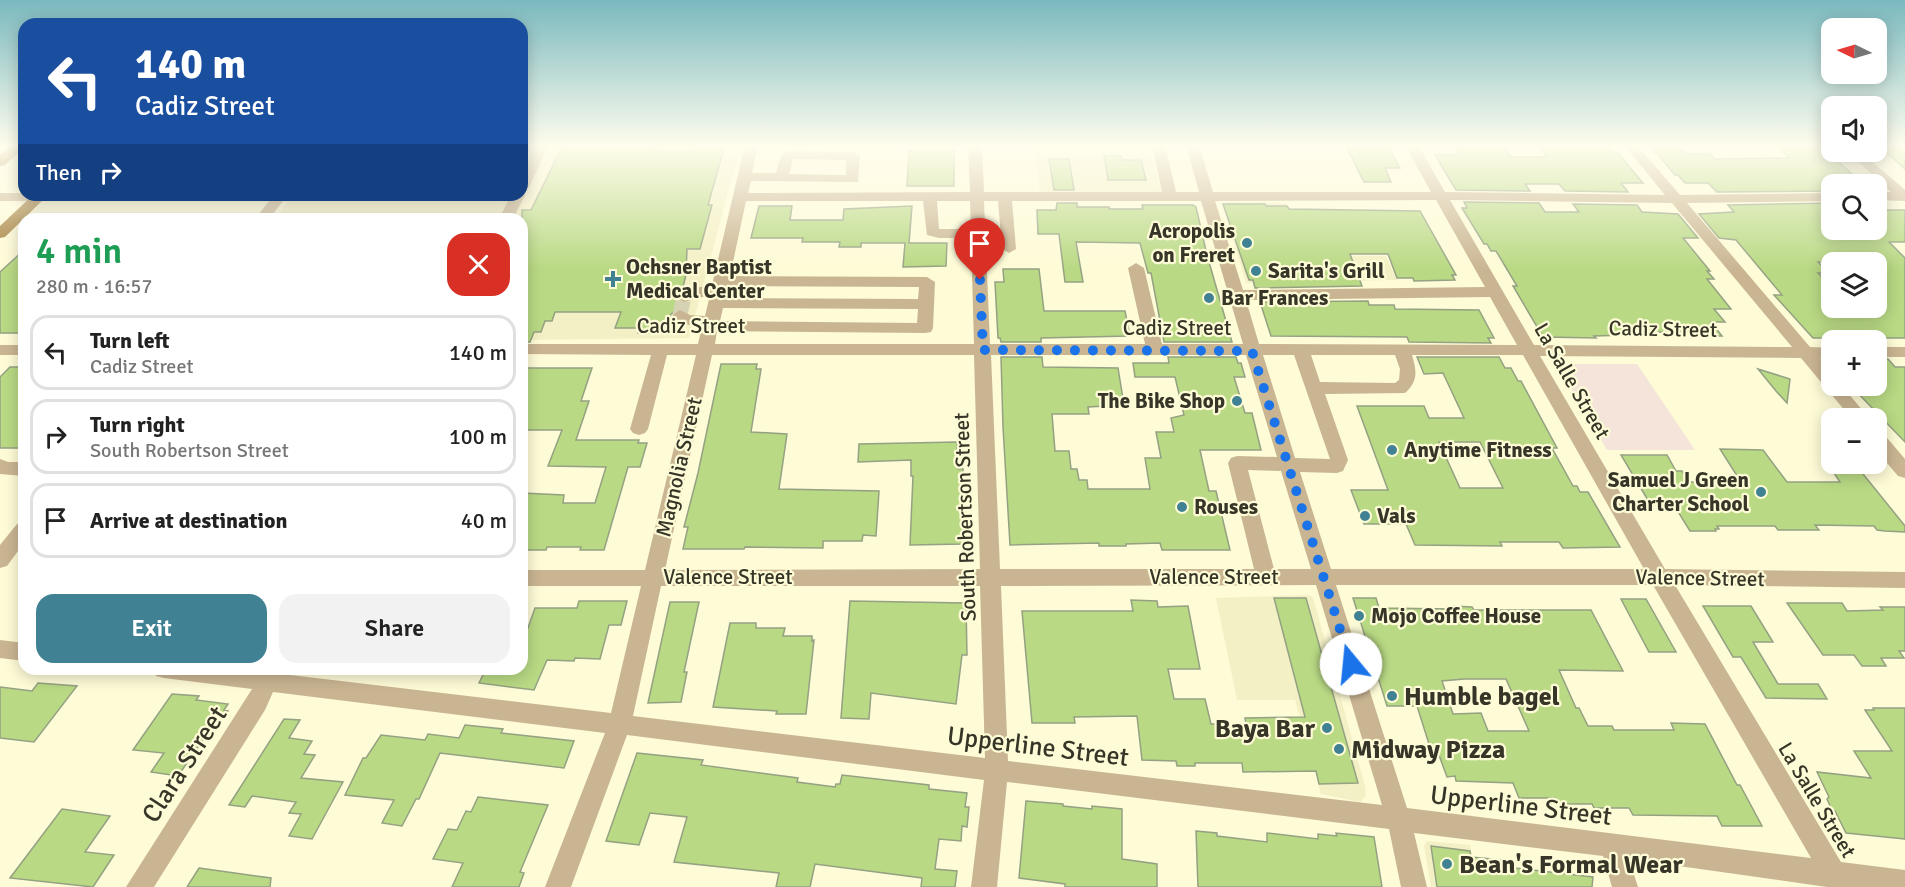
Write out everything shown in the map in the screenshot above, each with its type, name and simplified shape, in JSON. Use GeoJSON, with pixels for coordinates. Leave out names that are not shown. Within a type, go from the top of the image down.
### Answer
{"type":"FeatureCollection","features":[{"type":"Feature","properties":{"kind":"main road"},"geometry":{"type":"LineString","coordinates":[[22,213],[35,201]]}},
{"type":"Feature","properties":{"kind":"main road"},"geometry":{"type":"LineString","coordinates":[[0,234],[18,217]]}},
{"type":"Feature","properties":{"kind":"street","name":"Magnolia Street"},"geometry":{"type":"LineString","coordinates":[[558,887],[619,726],[742,186]]}},
{"type":"Feature","properties":{"kind":"street","name":"South Robertson Street"},"geometry":{"type":"LineString","coordinates":[[976,186],[997,769],[984,887]]}},
{"type":"Feature","properties":{"kind":"street"},"geometry":{"type":"LineString","coordinates":[[1168,186],[1170,196]]}},
{"type":"Feature","properties":{"kind":"street"},"geometry":{"type":"LineString","coordinates":[[1204,186],[1252,351],[1289,463],[1398,819],[1414,887]]}},
{"type":"Feature","properties":{"kind":"street","name":"La Salle Street"},"geometry":{"type":"LineString","coordinates":[[1435,186],[1659,577],[1838,881]]}},
{"type":"Feature","properties":{"kind":"street"},"geometry":{"type":"LineString","coordinates":[[1664,186],[1821,372]]}},
{"type":"Feature","properties":{"kind":"street"},"geometry":{"type":"LineString","coordinates":[[930,196],[932,232],[939,234],[978,233]]}},
{"type":"Feature","properties":{"kind":"street"},"geometry":{"type":"LineString","coordinates":[[1005,196],[1009,249]]}},
{"type":"Feature","properties":{"kind":"street"},"geometry":{"type":"LineString","coordinates":[[740,197],[1441,196],[1675,199],[1821,197]]}},
{"type":"Feature","properties":{"kind":"street"},"geometry":{"type":"LineString","coordinates":[[1887,196],[1905,196]]}},
{"type":"Feature","properties":{"kind":"street"},"geometry":{"type":"LineString","coordinates":[[0,197],[18,197]]}},
{"type":"Feature","properties":{"kind":"street"},"geometry":{"type":"LineString","coordinates":[[267,213],[277,201]]}},
{"type":"Feature","properties":{"kind":"street"},"geometry":{"type":"LineString","coordinates":[[365,201],[386,202]]}},
{"type":"Feature","properties":{"kind":"street"},"geometry":{"type":"LineString","coordinates":[[410,211],[415,201]]}},
{"type":"Feature","properties":{"kind":"street"},"geometry":{"type":"LineString","coordinates":[[1136,268],[1155,351]]}},
{"type":"Feature","properties":{"kind":"street"},"geometry":{"type":"LineString","coordinates":[[680,315],[686,320],[711,324],[925,328],[927,282],[694,292],[684,297]]}},
{"type":"Feature","properties":{"kind":"street"},"geometry":{"type":"LineString","coordinates":[[719,291],[926,304]]}},
{"type":"Feature","properties":{"kind":"street"},"geometry":{"type":"LineString","coordinates":[[1236,295],[1495,292]]}},
{"type":"Feature","properties":{"kind":"street"},"geometry":{"type":"LineString","coordinates":[[639,429],[661,348]]}},
{"type":"Feature","properties":{"kind":"street","name":"Cadiz Street"},"geometry":{"type":"LineString","coordinates":[[528,349],[1528,350],[1821,353]]}},
{"type":"Feature","properties":{"kind":"street"},"geometry":{"type":"LineString","coordinates":[[0,350],[18,350]]}},
{"type":"Feature","properties":{"kind":"street"},"geometry":{"type":"LineString","coordinates":[[1314,388],[1400,388],[1407,382],[1408,369],[1402,350]]}},
{"type":"Feature","properties":{"kind":"street"},"geometry":{"type":"LineString","coordinates":[[1266,577],[1237,463],[1337,465],[1339,460],[1301,351]]}},
{"type":"Feature","properties":{"kind":"street"},"geometry":{"type":"LineString","coordinates":[[1887,352],[1905,352]]}},
{"type":"Feature","properties":{"kind":"street"},"geometry":{"type":"LineString","coordinates":[[1842,396],[1852,408]]}},
{"type":"Feature","properties":{"kind":"street"},"geometry":{"type":"LineString","coordinates":[[1887,450],[1905,471]]}},
{"type":"Feature","properties":{"kind":"street"},"geometry":{"type":"LineString","coordinates":[[0,466],[6,469],[18,469]]}},
{"type":"Feature","properties":{"kind":"street"},"geometry":{"type":"LineString","coordinates":[[0,560],[18,537]]}},
{"type":"Feature","properties":{"kind":"street","name":"Valence Street"},"geometry":{"type":"LineString","coordinates":[[528,578],[1324,576],[1905,580]]}},
{"type":"Feature","properties":{"kind":"street"},"geometry":{"type":"LineString","coordinates":[[0,649],[18,651]]}},
{"type":"Feature","properties":{"kind":"street","name":"Upperline Street"},"geometry":{"type":"LineString","coordinates":[[270,675],[619,726],[997,769],[1612,845],[1838,881],[1905,884]]}},
{"type":"Feature","properties":{"kind":"street","name":"Clara Street"},"geometry":{"type":"LineString","coordinates":[[139,887],[257,703],[270,675]]}},
{"type":"Feature","properties":{"kind":"street"},"geometry":{"type":"LineString","coordinates":[[1612,845],[1625,887]]}},
{"type":"Feature","properties":{"kind":"shaded area","name":"Ochsner Baptist Medical Center"},"geometry":{"type":"Polygon","coordinates":[[[528,186],[730,186],[689,338],[528,340],[528,213],[280,213],[288,201],[528,201],[528,186]]]}},
{"type":"Feature","properties":{"kind":"shaded area"},"geometry":{"type":"Polygon","coordinates":[[[1039,186],[1160,186],[1161,192],[1040,192],[1039,186]]]}},
{"type":"Feature","properties":{"kind":"shaded area"},"geometry":{"type":"Polygon","coordinates":[[[1229,202],[1286,203],[1307,256],[1386,256],[1397,280],[1246,283],[1223,206],[1229,202]]]}},
{"type":"Feature","properties":{"kind":"shaded area"},"geometry":{"type":"Polygon","coordinates":[[[1557,364],[1637,364],[1695,450],[1607,450],[1557,364]]]}},
{"type":"Feature","properties":{"kind":"shaded area"},"geometry":{"type":"Polygon","coordinates":[[[1312,596],[1314,601],[1365,786],[1366,796],[1360,802],[1321,794],[1295,700],[1237,700],[1216,598],[1312,596]]]}},
{"type":"Feature","properties":{"kind":"shaded area"},"geometry":{"type":"Polygon","coordinates":[[[1427,841],[1470,845],[1479,887],[1431,887],[1424,846],[1427,841]]]}},
{"type":"Feature","properties":{"kind":"building"},"geometry":{"type":"Polygon","coordinates":[[[543,186],[713,186],[708,205],[712,205],[700,249],[687,249],[686,275],[682,291],[674,296],[679,302],[677,309],[670,315],[674,320],[671,328],[656,328],[655,333],[638,333],[639,328],[615,328],[621,312],[555,312],[552,321],[545,321],[541,332],[534,332],[528,342],[528,213],[522,213],[522,210],[531,210],[543,186]]]}},
{"type":"Feature","properties":{"kind":"building"},"geometry":{"type":"Polygon","coordinates":[[[1053,186],[1073,186],[1074,190],[1054,190],[1053,186]]]}},
{"type":"Feature","properties":{"kind":"building"},"geometry":{"type":"Polygon","coordinates":[[[1454,186],[1527,186],[1530,191],[1456,190],[1454,186]]]}},
{"type":"Feature","properties":{"kind":"building"},"geometry":{"type":"Polygon","coordinates":[[[1561,186],[1624,186],[1628,192],[1565,191],[1561,186]]]}},
{"type":"Feature","properties":{"kind":"building"},"geometry":{"type":"Polygon","coordinates":[[[1711,186],[1821,186],[1821,191],[1717,192],[1711,186]]]}},
{"type":"Feature","properties":{"kind":"building"},"geometry":{"type":"Polygon","coordinates":[[[1464,202],[1539,203],[1545,212],[1579,212],[1573,204],[1637,205],[1642,212],[1678,214],[1698,238],[1683,238],[1710,271],[1707,271],[1714,279],[1707,279],[1731,309],[1714,309],[1725,322],[1711,322],[1722,336],[1692,336],[1689,332],[1624,332],[1627,335],[1594,336],[1596,338],[1543,337],[1513,286],[1517,286],[1496,251],[1491,251],[1487,244],[1484,244],[1462,208],[1467,208],[1464,202]]]}},
{"type":"Feature","properties":{"kind":"building"},"geometry":{"type":"Polygon","coordinates":[[[1057,203],[1077,203],[1077,207],[1109,207],[1109,209],[1143,209],[1142,205],[1193,205],[1196,207],[1232,342],[1164,342],[1151,273],[1148,273],[1140,243],[1076,242],[1083,282],[1065,282],[1059,234],[1038,234],[1037,210],[1056,210],[1057,203]]]}},
{"type":"Feature","properties":{"kind":"building"},"geometry":{"type":"Polygon","coordinates":[[[1821,203],[1821,240],[1887,240],[1887,210],[1905,210],[1905,242],[1889,242],[1905,258],[1905,338],[1887,338],[1887,330],[1821,330],[1821,338],[1813,338],[1774,295],[1782,295],[1736,240],[1719,238],[1699,214],[1734,212],[1728,205],[1821,203]]]}},
{"type":"Feature","properties":{"kind":"building"},"geometry":{"type":"Polygon","coordinates":[[[1223,204],[1265,204],[1266,206],[1287,206],[1289,209],[1420,211],[1456,275],[1452,275],[1455,280],[1414,281],[1413,278],[1397,278],[1388,254],[1350,254],[1362,286],[1255,288],[1253,280],[1249,280],[1223,204]]]}},
{"type":"Feature","properties":{"kind":"building"},"geometry":{"type":"Polygon","coordinates":[[[759,206],[792,206],[790,220],[843,220],[844,209],[912,206],[909,243],[947,243],[946,266],[903,267],[905,243],[861,243],[861,247],[839,247],[840,242],[802,242],[803,238],[751,238],[759,206]]]}},
{"type":"Feature","properties":{"kind":"building"},"geometry":{"type":"Polygon","coordinates":[[[18,256],[18,333],[0,333],[0,272],[18,256]]]}},
{"type":"Feature","properties":{"kind":"building"},"geometry":{"type":"Polygon","coordinates":[[[1003,269],[1039,269],[1044,311],[1125,311],[1130,336],[1041,338],[1041,342],[1001,342],[998,338],[995,282],[1004,282],[1003,269]]]}},
{"type":"Feature","properties":{"kind":"building"},"geometry":{"type":"Polygon","coordinates":[[[1368,301],[1369,305],[1394,305],[1395,309],[1479,310],[1494,338],[1488,338],[1491,343],[1409,342],[1407,337],[1271,336],[1260,302],[1368,301]]]}},
{"type":"Feature","properties":{"kind":"building"},"geometry":{"type":"Polygon","coordinates":[[[1001,357],[1042,357],[1043,367],[1118,368],[1124,405],[1088,407],[1089,414],[1052,414],[1055,451],[1069,451],[1071,469],[1077,469],[1079,480],[1087,480],[1088,489],[1150,489],[1145,458],[1161,458],[1156,432],[1174,432],[1171,418],[1184,415],[1175,377],[1135,377],[1133,363],[1169,363],[1168,357],[1236,357],[1238,363],[1241,363],[1245,377],[1234,377],[1245,413],[1252,413],[1261,450],[1200,450],[1209,491],[1216,491],[1230,550],[1162,550],[1160,543],[1126,544],[1126,546],[1099,546],[1099,543],[1010,545],[1001,357]]]}},
{"type":"Feature","properties":{"kind":"building"},"geometry":{"type":"Polygon","coordinates":[[[1417,357],[1499,357],[1505,368],[1511,368],[1518,381],[1521,381],[1557,448],[1552,448],[1573,486],[1577,486],[1580,492],[1588,492],[1620,547],[1563,548],[1559,542],[1500,542],[1502,546],[1415,545],[1406,524],[1364,524],[1351,490],[1388,490],[1357,406],[1424,406],[1429,418],[1464,418],[1443,373],[1424,374],[1417,357]],[[1439,442],[1460,488],[1503,488],[1480,442],[1439,442]]]}},
{"type":"Feature","properties":{"kind":"building"},"geometry":{"type":"Polygon","coordinates":[[[1887,359],[1895,367],[1905,367],[1905,442],[1887,423],[1887,408],[1872,408],[1861,396],[1887,396],[1887,359]]]}},
{"type":"Feature","properties":{"kind":"building"},"geometry":{"type":"Polygon","coordinates":[[[721,364],[757,364],[756,369],[761,369],[751,432],[787,434],[779,489],[879,491],[876,536],[863,535],[862,541],[823,541],[823,548],[683,549],[688,527],[684,527],[721,364]]]}},
{"type":"Feature","properties":{"kind":"building"},"geometry":{"type":"Polygon","coordinates":[[[10,367],[18,367],[18,448],[0,448],[0,377],[10,367]]]}},
{"type":"Feature","properties":{"kind":"building"},"geometry":{"type":"Polygon","coordinates":[[[528,368],[592,368],[581,401],[589,401],[576,440],[639,440],[638,443],[647,443],[640,467],[628,467],[604,550],[547,547],[546,550],[528,550],[528,493],[564,495],[563,503],[595,503],[606,467],[548,466],[562,430],[528,430],[528,368]]]}},
{"type":"Feature","properties":{"kind":"building"},"geometry":{"type":"Polygon","coordinates":[[[1758,369],[1790,379],[1787,403],[1776,391],[1758,369]]]}},
{"type":"Feature","properties":{"kind":"building"},"geometry":{"type":"Polygon","coordinates":[[[957,442],[958,469],[963,469],[963,544],[910,545],[913,476],[911,476],[911,460],[858,462],[859,444],[957,442]]]}},
{"type":"Feature","properties":{"kind":"building","name":"Samuel J Green Charter School"},"geometry":{"type":"Polygon","coordinates":[[[1720,449],[1763,450],[1787,482],[1840,482],[1835,474],[1863,474],[1905,526],[1905,532],[1877,530],[1874,526],[1815,525],[1819,530],[1778,530],[1775,526],[1717,526],[1719,529],[1715,529],[1716,531],[1690,531],[1672,502],[1649,502],[1621,455],[1667,455],[1676,471],[1682,471],[1689,482],[1741,482],[1720,449]]]}},
{"type":"Feature","properties":{"kind":"building"},"geometry":{"type":"Polygon","coordinates":[[[1274,598],[1306,598],[1358,783],[1319,784],[1316,771],[1243,772],[1242,763],[1195,763],[1195,766],[1177,766],[1176,761],[1142,760],[1137,716],[1074,717],[1075,723],[1032,723],[1022,611],[1133,611],[1131,600],[1157,601],[1158,607],[1188,606],[1200,669],[1168,669],[1174,699],[1205,699],[1211,724],[1246,724],[1245,718],[1305,717],[1274,598]]]}},
{"type":"Feature","properties":{"kind":"building"},"geometry":{"type":"Polygon","coordinates":[[[1353,598],[1376,598],[1379,608],[1454,609],[1453,606],[1472,607],[1474,610],[1591,610],[1623,671],[1559,670],[1576,708],[1579,708],[1588,726],[1612,726],[1614,730],[1674,730],[1671,723],[1705,724],[1737,785],[1740,785],[1762,826],[1722,826],[1717,816],[1633,815],[1629,808],[1594,808],[1592,804],[1558,804],[1555,798],[1519,798],[1513,783],[1456,781],[1455,776],[1447,777],[1436,747],[1430,747],[1417,706],[1387,706],[1353,598]],[[1506,679],[1442,681],[1453,714],[1481,713],[1488,731],[1529,731],[1506,679]]]}},
{"type":"Feature","properties":{"kind":"building"},"geometry":{"type":"Polygon","coordinates":[[[1621,599],[1646,599],[1676,652],[1649,652],[1621,599]]]}},
{"type":"Feature","properties":{"kind":"building"},"geometry":{"type":"Polygon","coordinates":[[[579,601],[627,601],[621,625],[609,625],[600,659],[547,660],[534,690],[479,683],[483,675],[528,675],[528,628],[535,608],[577,608],[579,601]]]}},
{"type":"Feature","properties":{"kind":"building"},"geometry":{"type":"Polygon","coordinates":[[[850,601],[966,603],[967,655],[962,655],[956,704],[871,693],[869,719],[841,718],[850,601]]]}},
{"type":"Feature","properties":{"kind":"building"},"geometry":{"type":"Polygon","coordinates":[[[670,602],[699,602],[684,672],[687,672],[681,702],[648,703],[670,602]]]}},
{"type":"Feature","properties":{"kind":"building"},"geometry":{"type":"Polygon","coordinates":[[[1787,603],[1842,603],[1847,611],[1905,607],[1905,651],[1899,651],[1904,658],[1881,658],[1886,666],[1862,666],[1854,655],[1823,655],[1787,603]]]}},
{"type":"Feature","properties":{"kind":"building"},"geometry":{"type":"Polygon","coordinates":[[[1703,606],[1751,606],[1773,642],[1753,642],[1778,684],[1818,684],[1827,699],[1766,698],[1741,657],[1733,657],[1703,606]]]}},
{"type":"Feature","properties":{"kind":"building"},"geometry":{"type":"Polygon","coordinates":[[[730,623],[756,623],[756,628],[785,628],[783,636],[812,636],[812,641],[814,640],[806,714],[776,714],[777,711],[713,707],[730,623]]]}},
{"type":"Feature","properties":{"kind":"building"},"geometry":{"type":"Polygon","coordinates":[[[38,683],[77,686],[34,742],[0,738],[0,687],[32,691],[38,683]]]}},
{"type":"Feature","properties":{"kind":"building"},"geometry":{"type":"Polygon","coordinates":[[[172,694],[199,696],[196,700],[228,704],[224,710],[228,711],[216,729],[211,728],[178,776],[151,772],[164,753],[133,750],[172,694]]]}},
{"type":"Feature","properties":{"kind":"building"},"geometry":{"type":"Polygon","coordinates":[[[1873,708],[1905,708],[1905,839],[1846,833],[1835,811],[1831,808],[1827,799],[1829,797],[1817,772],[1871,778],[1854,751],[1892,751],[1865,710],[1874,710],[1873,708]]]}},
{"type":"Feature","properties":{"kind":"building"},"geometry":{"type":"Polygon","coordinates":[[[284,719],[300,720],[289,738],[312,741],[304,754],[315,755],[301,778],[343,782],[312,839],[289,836],[301,814],[289,813],[296,802],[252,796],[245,807],[229,805],[284,719]]]}},
{"type":"Feature","properties":{"kind":"building"},"geometry":{"type":"Polygon","coordinates":[[[465,725],[503,729],[501,733],[574,741],[564,768],[440,753],[419,799],[416,799],[402,826],[382,823],[394,800],[345,795],[363,758],[366,758],[381,735],[425,740],[428,734],[459,738],[465,725]]]}},
{"type":"Feature","properties":{"kind":"building"},"geometry":{"type":"Polygon","coordinates":[[[637,753],[703,760],[701,765],[798,778],[797,782],[835,787],[836,784],[840,784],[842,775],[929,785],[929,789],[967,793],[965,807],[969,807],[967,827],[962,826],[961,841],[939,839],[935,869],[957,871],[955,887],[921,887],[922,878],[815,864],[810,887],[776,887],[779,873],[674,862],[687,817],[650,813],[639,845],[606,841],[637,753]]]}},
{"type":"Feature","properties":{"kind":"building"},"geometry":{"type":"Polygon","coordinates":[[[478,797],[548,805],[520,872],[524,873],[519,887],[452,887],[463,863],[433,859],[448,829],[457,830],[466,811],[471,812],[478,797]]]}},
{"type":"Feature","properties":{"kind":"building"},"geometry":{"type":"Polygon","coordinates":[[[1026,801],[1092,809],[1092,806],[1122,809],[1122,859],[1157,864],[1157,887],[1065,887],[1065,884],[1019,878],[1026,801]]]}},
{"type":"Feature","properties":{"kind":"building"},"geometry":{"type":"Polygon","coordinates":[[[62,809],[110,816],[85,852],[114,855],[93,887],[10,878],[62,809]]]}},
{"type":"Feature","properties":{"kind":"building"},"geometry":{"type":"Polygon","coordinates":[[[1196,831],[1267,842],[1267,833],[1318,839],[1318,834],[1337,836],[1336,833],[1374,837],[1382,887],[1198,887],[1196,831]]]}},
{"type":"Feature","properties":{"kind":"building"},"geometry":{"type":"Polygon","coordinates":[[[1431,846],[1470,851],[1471,857],[1513,861],[1515,868],[1593,877],[1592,887],[1437,887],[1431,846]]]}},
{"type":"Feature","properties":{"kind":"building"},"geometry":{"type":"Polygon","coordinates":[[[199,868],[271,878],[270,887],[187,887],[199,868]]]}},
{"type":"Feature","properties":{"kind":"tunnel"},"geometry":{"type":"LineString","coordinates":[[680,315],[684,297]]}},
{"type":"Feature","properties":{"kind":"place","name":"Acropolis on Freret"},"geometry":{"type":"Point","coordinates":[1247,243]}},
{"type":"Feature","properties":{"kind":"place","name":"Sarita's Grill"},"geometry":{"type":"Point","coordinates":[1256,271]}},
{"type":"Feature","properties":{"kind":"place","name":"Ochsner Baptist Medical Center"},"geometry":{"type":"Point","coordinates":[613,279]}},
{"type":"Feature","properties":{"kind":"place","name":"Bar Frances"},"geometry":{"type":"Point","coordinates":[1209,298]}},
{"type":"Feature","properties":{"kind":"place","name":"The Bike Shop"},"geometry":{"type":"Point","coordinates":[1237,401]}},
{"type":"Feature","properties":{"kind":"place","name":"Anytime Fitness"},"geometry":{"type":"Point","coordinates":[1392,450]}},
{"type":"Feature","properties":{"kind":"place","name":"Samuel J Green Charter School"},"geometry":{"type":"Point","coordinates":[1761,492]}},
{"type":"Feature","properties":{"kind":"place","name":"Rouses"},"geometry":{"type":"Point","coordinates":[1182,507]}},
{"type":"Feature","properties":{"kind":"place","name":"Vals"},"geometry":{"type":"Point","coordinates":[1365,516]}},
{"type":"Feature","properties":{"kind":"place","name":"Mojo Coffee House"},"geometry":{"type":"Point","coordinates":[1359,616]}},
{"type":"Feature","properties":{"kind":"place","name":"Humble bagel"},"geometry":{"type":"Point","coordinates":[1392,696]}},
{"type":"Feature","properties":{"kind":"place","name":"Baya Bar"},"geometry":{"type":"Point","coordinates":[1327,728]}},
{"type":"Feature","properties":{"kind":"place","name":"Midway Pizza"},"geometry":{"type":"Point","coordinates":[1339,749]}},
{"type":"Feature","properties":{"kind":"place","name":"Bean's Formal Wear"},"geometry":{"type":"Point","coordinates":[1447,864]}},
{"type":"Feature","properties":{"kind":"route"},"geometry":{"type":"LineString","coordinates":[[980,280],[983,350],[1252,351],[1351,664]]}}]}
